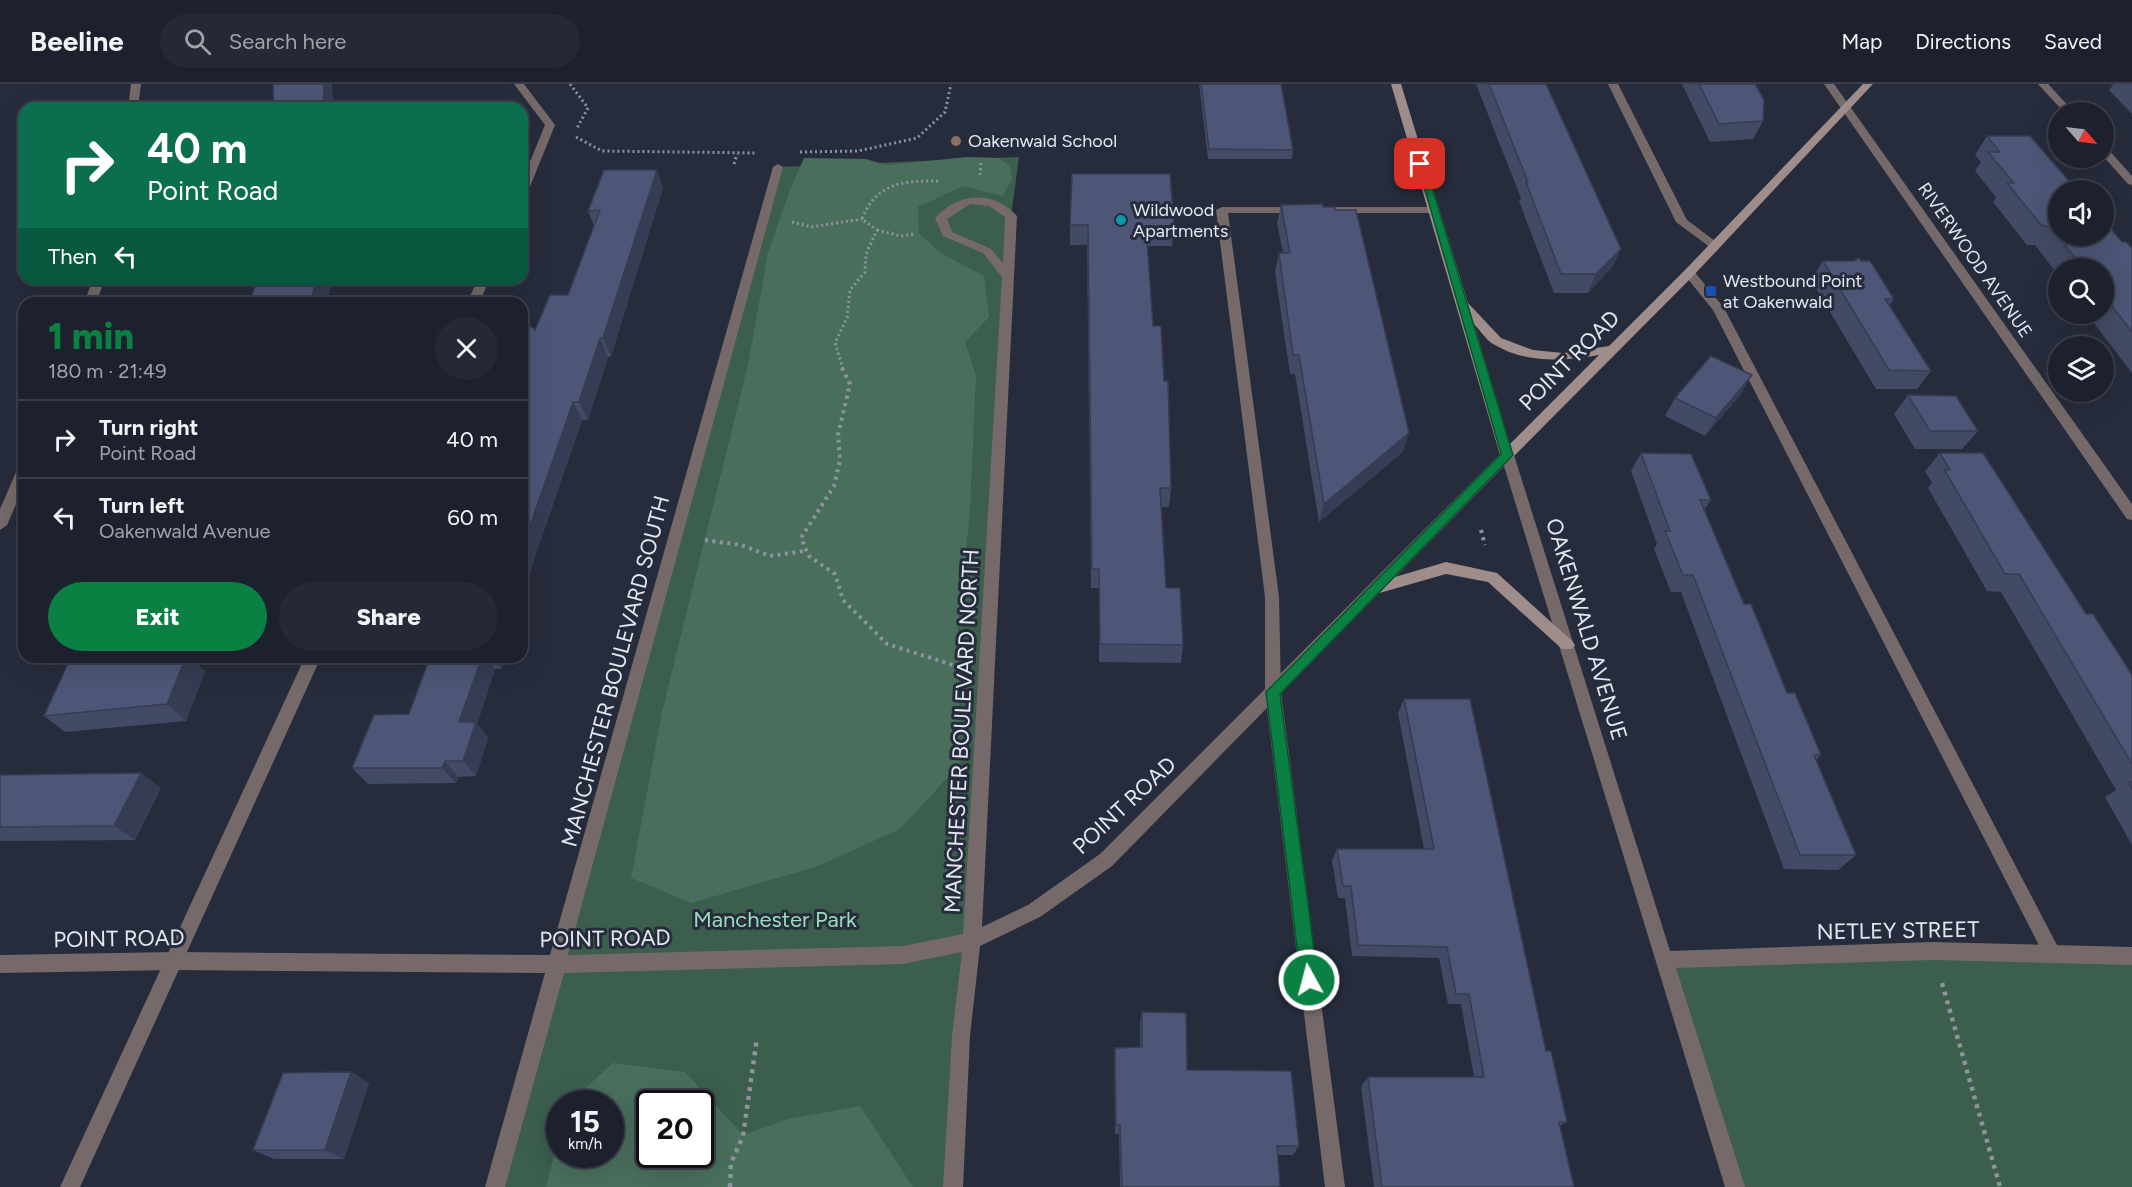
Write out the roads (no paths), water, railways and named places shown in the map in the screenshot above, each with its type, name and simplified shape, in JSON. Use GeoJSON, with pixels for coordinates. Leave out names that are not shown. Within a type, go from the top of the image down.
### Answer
{"type":"FeatureCollection","features":[{"type":"Feature","properties":{"kind":"street"},"geometry":{"type":"LineString","coordinates":[[134,102],[136,84]]}},
{"type":"Feature","properties":{"kind":"street"},"geometry":{"type":"LineString","coordinates":[[519,84],[550,125],[528,179]]}},
{"type":"Feature","properties":{"kind":"street","name":"OAKENWALD AVENUE"},"geometry":{"type":"LineString","coordinates":[[1396,84],[1507,455],[1735,1187]]}},
{"type":"Feature","properties":{"kind":"street"},"geometry":{"type":"LineString","coordinates":[[1613,84],[1682,222],[1715,246]]}},
{"type":"Feature","properties":{"kind":"street","name":"RIVERWOOD AVENUE"},"geometry":{"type":"LineString","coordinates":[[1829,84],[2132,515]]}},
{"type":"Feature","properties":{"kind":"street","name":"POINT ROAD"},"geometry":{"type":"LineString","coordinates":[[0,964],[175,961],[558,964],[903,955],[972,941],[1034,911],[1106,860],[1689,273],[1868,84]]}},
{"type":"Feature","properties":{"kind":"street"},"geometry":{"type":"LineString","coordinates":[[2043,84],[2060,102]]}},
{"type":"Feature","properties":{"kind":"street"},"geometry":{"type":"LineString","coordinates":[[2114,162],[2132,182]]}},
{"type":"Feature","properties":{"kind":"street","name":"MANCHESTER BOULEVARD SOUTH"},"geometry":{"type":"LineString","coordinates":[[495,1187],[778,167]]}},
{"type":"Feature","properties":{"kind":"street","name":"MANCHESTER BOULEVARD NORTH"},"geometry":{"type":"LineString","coordinates":[[953,1187],[961,1036],[972,941],[1008,277],[1011,216],[995,202],[977,200],[956,204],[941,218],[947,234],[987,251],[1008,277]]}},
{"type":"Feature","properties":{"kind":"street"},"geometry":{"type":"LineString","coordinates":[[1335,1187],[1273,692],[1272,597],[1222,210],[1434,210]]}},
{"type":"Feature","properties":{"kind":"street"},"geometry":{"type":"LineString","coordinates":[[1689,273],[1718,308],[2052,953]]}},
{"type":"Feature","properties":{"kind":"street"},"geometry":{"type":"LineString","coordinates":[[1462,304],[1497,341],[1532,354],[1563,357],[1614,349]]}},
{"type":"Feature","properties":{"kind":"street"},"geometry":{"type":"LineString","coordinates":[[0,525],[18,484]]}},
{"type":"Feature","properties":{"kind":"street"},"geometry":{"type":"LineString","coordinates":[[1376,588],[1446,568],[1492,577],[1567,645]]}},
{"type":"Feature","properties":{"kind":"street"},"geometry":{"type":"LineString","coordinates":[[70,1187],[310,663]]}},
{"type":"Feature","properties":{"kind":"street","name":"NETLEY STREET"},"geometry":{"type":"LineString","coordinates":[[1666,960],[1933,951],[2132,956]]}},
{"type":"Feature","properties":{"kind":"place","name":"Oakenwald School"},"geometry":{"type":"Point","coordinates":[956,141]}},
{"type":"Feature","properties":{"kind":"place","name":"Wildwood Apartments"},"geometry":{"type":"Point","coordinates":[1121,220]}},
{"type":"Feature","properties":{"kind":"place","name":"Westbound Point at Oakenwald"},"geometry":{"type":"Point","coordinates":[1711,291]}},
{"type":"Feature","properties":{"kind":"park label","name":"Manchester Park"},"geometry":{"type":"Point","coordinates":[775,919]}}]}
